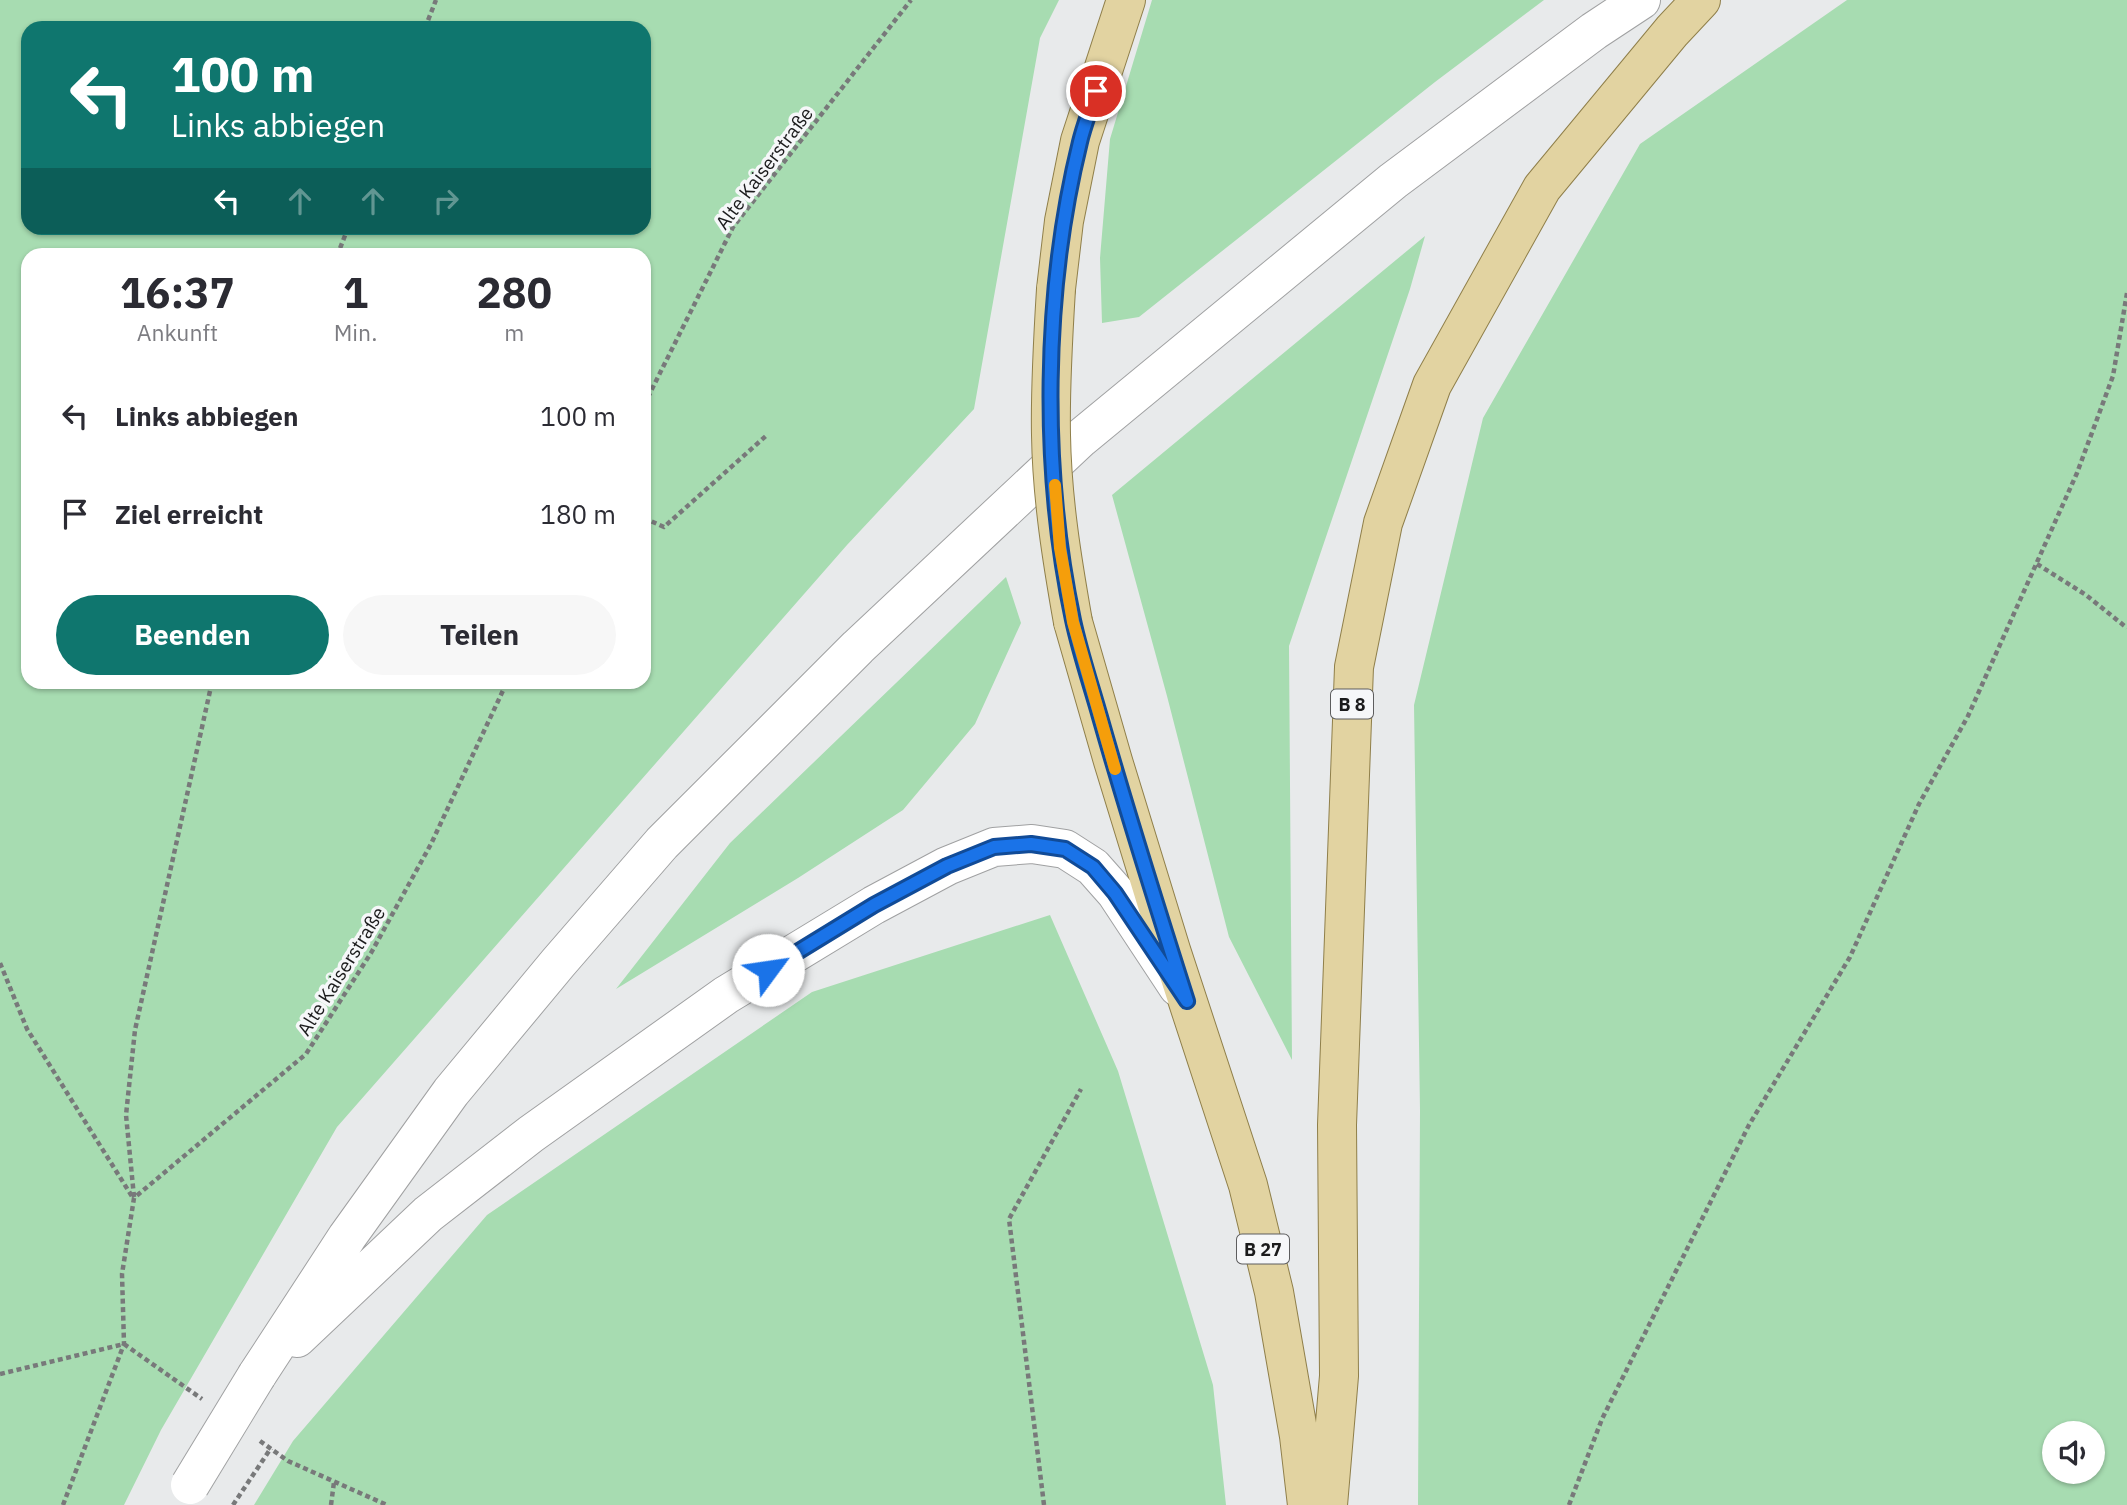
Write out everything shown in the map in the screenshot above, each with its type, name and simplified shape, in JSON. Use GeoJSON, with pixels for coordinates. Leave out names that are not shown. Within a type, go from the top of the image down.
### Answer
{"type":"FeatureCollection","features":[{"type":"Feature","properties":{"kind":"main road","name":"B 27"},"geometry":{"type":"LineString","coordinates":[[1126,0],[1080,141],[1064,221],[1051,368],[1051,436],[1060,548],[1073,622],[1112,761],[1248,1185],[1274,1292],[1299,1436],[1307,1505]]}},
{"type":"Feature","properties":{"kind":"main road"},"geometry":{"type":"LineString","coordinates":[[185,1495],[257,1375],[347,1237],[435,1114],[531,995],[662,843],[858,647],[1091,429],[1393,181],[1594,31],[1641,0]]}},
{"type":"Feature","properties":{"kind":"main road","name":"B 8"},"geometry":{"type":"LineString","coordinates":[[1328,1505],[1339,1376],[1337,1125],[1354,667],[1383,523],[1432,385],[1542,188],[1672,31],[1701,0]]}},
{"type":"Feature","properties":{"kind":"main road","name":"B 27"},"geometry":{"type":"LineString","coordinates":[[257,1375],[428,1214],[531,1134],[726,995],[874,905],[947,866],[994,847],[1031,844],[1065,849],[1093,867],[1115,893],[1187,1001]]}},
{"type":"Feature","properties":{"kind":"path"},"geometry":{"type":"LineString","coordinates":[[428,21],[436,0]]}},
{"type":"Feature","properties":{"kind":"path","name":"Alte Kaiserstraße"},"geometry":{"type":"LineString","coordinates":[[651,391],[733,226],[911,0]]}},
{"type":"Feature","properties":{"kind":"path"},"geometry":{"type":"LineString","coordinates":[[1569,1505],[1602,1419],[1749,1125],[1850,957],[1919,804],[1968,716],[2077,473],[2113,376],[2127,293]]}},
{"type":"Feature","properties":{"kind":"path"},"geometry":{"type":"LineString","coordinates":[[651,521],[664,527],[767,435]]}},
{"type":"Feature","properties":{"kind":"path"},"geometry":{"type":"LineString","coordinates":[[2037,564],[2086,596],[2127,628]]}},
{"type":"Feature","properties":{"kind":"path"},"geometry":{"type":"LineString","coordinates":[[63,1505],[124,1344],[122,1274],[134,1198],[126,1115],[135,1030],[210,689]]}},
{"type":"Feature","properties":{"kind":"path","name":"Alte Kaiserstraße"},"geometry":{"type":"LineString","coordinates":[[134,1198],[306,1054],[371,953],[431,844],[504,689]]}},
{"type":"Feature","properties":{"kind":"path"},"geometry":{"type":"LineString","coordinates":[[0,963],[27,1030],[134,1198]]}},
{"type":"Feature","properties":{"kind":"path"},"geometry":{"type":"LineString","coordinates":[[1044,1505],[1009,1219],[1081,1088]]}},
{"type":"Feature","properties":{"kind":"path"},"geometry":{"type":"LineString","coordinates":[[0,1374],[124,1344],[206,1401]]}},
{"type":"Feature","properties":{"kind":"path"},"geometry":{"type":"LineString","coordinates":[[233,1505],[271,1448]]}},
{"type":"Feature","properties":{"kind":"path"},"geometry":{"type":"LineString","coordinates":[[288,1461],[387,1505]]}},
{"type":"Feature","properties":{"kind":"path"},"geometry":{"type":"LineString","coordinates":[[331,1505],[334,1482]]}},
{"type":"Feature","properties":{"kind":"green space"},"geometry":{"type":"Polygon","coordinates":[[[0,0],[1059,0],[1040,38],[974,409],[847,545],[337,1127],[161,1430],[124,1505],[0,1505],[0,0]]]}},
{"type":"Feature","properties":{"kind":"green space"},"geometry":{"type":"Polygon","coordinates":[[[1152,0],[1544,0],[1435,82],[1139,317],[1102,323],[1100,258],[1110,139],[1152,0]]]}},
{"type":"Feature","properties":{"kind":"green space"},"geometry":{"type":"Polygon","coordinates":[[[1847,0],[2127,0],[2127,1505],[1418,1505],[1420,1111],[1414,705],[1483,418],[1640,144],[1847,0]]]}},
{"type":"Feature","properties":{"kind":"green space"},"geometry":{"type":"Polygon","coordinates":[[[1425,236],[1410,289],[1289,646],[1292,1060],[1229,937],[1112,495],[1425,236]]]}},
{"type":"Feature","properties":{"kind":"green space"},"geometry":{"type":"Polygon","coordinates":[[[1006,577],[1021,623],[975,724],[903,810],[798,878],[616,989],[730,843],[1006,577]]]}},
{"type":"Feature","properties":{"kind":"green space"},"geometry":{"type":"Polygon","coordinates":[[[1050,915],[1118,1071],[1213,1385],[1226,1505],[254,1505],[293,1441],[487,1215],[812,992],[1050,915]]]}},
{"type":"Feature","properties":{"kind":"slow traffic"},"geometry":{"type":"LineString","coordinates":[[1055,485],[1060,548],[1073,622],[1115,769]]}},
{"type":"Feature","properties":{"kind":"route"},"geometry":{"type":"LineString","coordinates":[[768,970],[874,905],[947,866],[994,847],[1031,844],[1065,849],[1093,867],[1115,893],[1187,1001],[1112,761],[1073,622],[1060,548],[1051,436],[1051,368],[1056,289],[1064,221],[1080,141],[1096,91]]}}]}
